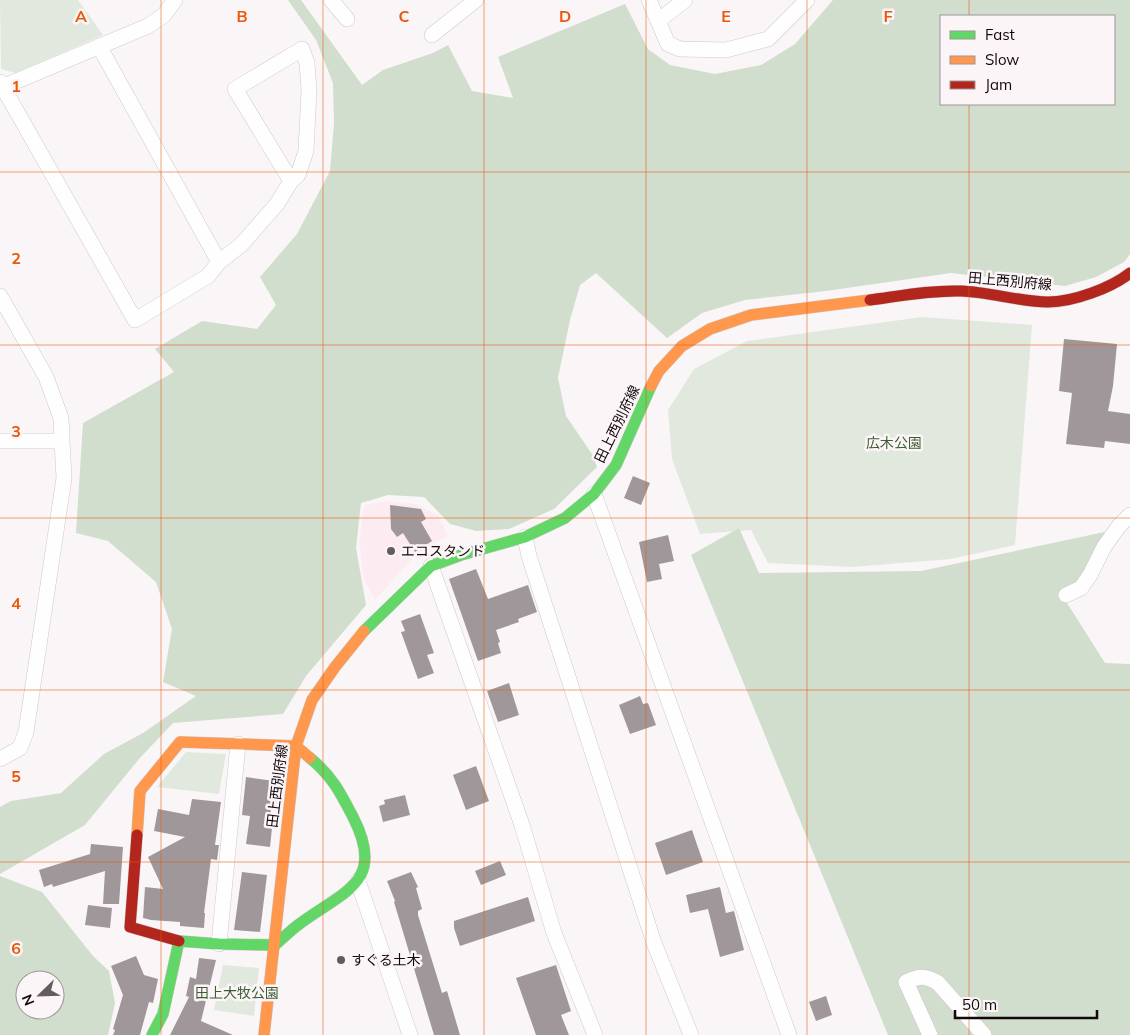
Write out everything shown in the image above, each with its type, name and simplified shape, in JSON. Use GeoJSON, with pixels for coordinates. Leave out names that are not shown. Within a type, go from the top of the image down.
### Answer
{"type":"FeatureCollection","features":[{"type":"Feature","properties":{"kind":"street"},"geometry":{"type":"LineString","coordinates":[[175,0],[164,15],[148,26],[1,86],[135,320],[208,276],[219,262],[241,245],[277,204],[290,181],[298,175],[306,151],[309,90],[307,63],[302,49],[235,89],[290,181]]}},
{"type":"Feature","properties":{"kind":"street"},"geometry":{"type":"LineString","coordinates":[[331,0],[346,19]]}},
{"type":"Feature","properties":{"kind":"street"},"geometry":{"type":"LineString","coordinates":[[432,35],[476,0]]}},
{"type":"Feature","properties":{"kind":"street"},"geometry":{"type":"LineString","coordinates":[[649,0],[668,44],[680,49],[726,50],[768,39],[807,0]]}},
{"type":"Feature","properties":{"kind":"street"},"geometry":{"type":"LineString","coordinates":[[658,21],[685,0]]}},
{"type":"Feature","properties":{"kind":"street"},"geometry":{"type":"LineString","coordinates":[[99,46],[219,262]]}},
{"type":"Feature","properties":{"kind":"street","name":"田上西別府線"},"geometry":{"type":"LineString","coordinates":[[264,1035],[296,746],[312,700],[334,667],[363,632],[430,566],[525,537],[565,518],[594,494],[616,465],[641,406],[659,371],[682,346],[710,329],[751,315],[917,294],[961,291],[1049,302],[1086,296],[1121,280],[1130,273]]}},
{"type":"Feature","properties":{"kind":"street"},"geometry":{"type":"LineString","coordinates":[[0,296],[46,377],[61,418],[64,478],[26,732],[20,748],[0,759]]}},
{"type":"Feature","properties":{"kind":"street"},"geometry":{"type":"LineString","coordinates":[[0,441],[62,441]]}},
{"type":"Feature","properties":{"kind":"street"},"geometry":{"type":"LineString","coordinates":[[594,494],[789,1035]]}},
{"type":"Feature","properties":{"kind":"street"},"geometry":{"type":"LineString","coordinates":[[1066,596],[1081,588],[1104,547],[1119,526],[1130,515]]}},
{"type":"Feature","properties":{"kind":"street"},"geometry":{"type":"LineString","coordinates":[[525,537],[529,556],[651,933],[691,1035]]}},
{"type":"Feature","properties":{"kind":"street"},"geometry":{"type":"LineString","coordinates":[[430,566],[522,825],[554,933],[595,1035]]}},
{"type":"Feature","properties":{"kind":"street"},"geometry":{"type":"LineString","coordinates":[[180,742],[238,744],[296,746],[320,766],[336,784],[361,833],[365,853],[364,869],[358,881],[340,898],[298,925],[275,945],[179,941],[130,927],[140,791],[180,742]]}},
{"type":"Feature","properties":{"kind":"street"},"geometry":{"type":"LineString","coordinates":[[219,944],[238,744]]}},
{"type":"Feature","properties":{"kind":"street"},"geometry":{"type":"LineString","coordinates":[[358,881],[410,1035]]}},
{"type":"Feature","properties":{"kind":"street"},"geometry":{"type":"LineString","coordinates":[[152,1035],[163,1014],[179,941]]}},
{"type":"Feature","properties":{"kind":"street"},"geometry":{"type":"LineString","coordinates":[[930,1035],[906,982],[919,976],[929,978],[938,983],[984,1035]]}},
{"type":"Feature","properties":{"kind":"shaded area","name":"エコスタンド"},"geometry":{"type":"Polygon","coordinates":[[[388,501],[416,504],[438,515],[448,536],[434,543],[411,560],[375,600],[364,580],[359,543],[364,505],[388,501]]]}},
{"type":"Feature","properties":{"kind":"green space"},"geometry":{"type":"Polygon","coordinates":[[[0,0],[78,0],[103,35],[15,73],[1,69],[0,0]]]}},
{"type":"Feature","properties":{"kind":"green space"},"geometry":{"type":"Polygon","coordinates":[[[288,0],[301,0],[362,85],[383,70],[433,53],[448,45],[472,91],[513,98],[498,57],[625,4],[648,49],[670,65],[715,74],[761,65],[795,44],[833,0],[1130,0],[1130,254],[1124,262],[1096,277],[1065,286],[951,273],[826,291],[745,300],[702,313],[667,338],[596,273],[580,285],[570,320],[558,378],[566,416],[592,454],[597,467],[554,509],[509,529],[476,531],[450,524],[424,497],[388,495],[361,503],[356,548],[366,605],[306,676],[283,714],[173,723],[139,759],[85,825],[0,874],[0,807],[11,801],[61,793],[104,754],[143,733],[196,696],[163,682],[172,629],[156,582],[108,541],[76,533],[83,423],[174,372],[155,349],[202,321],[257,329],[276,305],[260,277],[297,234],[330,171],[334,123],[333,83],[316,40],[288,0]]]}},
{"type":"Feature","properties":{"kind":"green space","name":"広木公園"},"geometry":{"type":"Polygon","coordinates":[[[922,317],[1032,325],[1015,545],[951,559],[852,567],[768,563],[751,530],[700,534],[672,459],[668,410],[694,369],[747,341],[922,317]]]}},
{"type":"Feature","properties":{"kind":"green space"},"geometry":{"type":"Polygon","coordinates":[[[739,528],[759,573],[921,571],[1114,530],[1067,603],[1105,663],[1130,664],[1130,1035],[888,1035],[691,555],[739,528]]]}},
{"type":"Feature","properties":{"kind":"green space"},"geometry":{"type":"Polygon","coordinates":[[[186,752],[226,754],[219,794],[157,787],[186,752]]]}},
{"type":"Feature","properties":{"kind":"green space"},"geometry":{"type":"Polygon","coordinates":[[[0,876],[42,892],[93,956],[109,971],[115,1003],[108,1035],[0,1035],[0,876]]]}},
{"type":"Feature","properties":{"kind":"green space","name":"田上大牧公園"},"geometry":{"type":"Polygon","coordinates":[[[223,965],[259,968],[254,1016],[214,1010],[223,965]]]}},
{"type":"Feature","properties":{"kind":"building"},"geometry":{"type":"Polygon","coordinates":[[[1064,339],[1117,344],[1113,386],[1108,411],[1130,414],[1130,444],[1105,441],[1104,448],[1066,444],[1072,393],[1059,391],[1064,339]]]}},
{"type":"Feature","properties":{"kind":"building"},"geometry":{"type":"Polygon","coordinates":[[[633,476],[650,483],[641,505],[624,498],[633,476]]]}},
{"type":"Feature","properties":{"kind":"building"},"geometry":{"type":"Polygon","coordinates":[[[390,505],[421,509],[426,519],[421,522],[432,541],[415,552],[403,533],[397,537],[391,529],[390,505]]]}},
{"type":"Feature","properties":{"kind":"building"},"geometry":{"type":"Polygon","coordinates":[[[668,535],[674,561],[659,564],[662,579],[647,582],[639,542],[668,535]]]}},
{"type":"Feature","properties":{"kind":"building"},"geometry":{"type":"Polygon","coordinates":[[[476,569],[488,599],[528,585],[537,612],[518,619],[519,622],[496,630],[501,653],[478,661],[449,579],[476,569]]]}},
{"type":"Feature","properties":{"kind":"building"},"geometry":{"type":"Polygon","coordinates":[[[420,614],[434,653],[427,655],[434,673],[418,679],[401,632],[405,631],[401,621],[420,614]]]}},
{"type":"Feature","properties":{"kind":"building"},"geometry":{"type":"Polygon","coordinates":[[[509,683],[519,715],[498,722],[487,691],[509,683]]]}},
{"type":"Feature","properties":{"kind":"building"},"geometry":{"type":"Polygon","coordinates":[[[640,696],[643,704],[648,703],[656,725],[630,734],[619,705],[640,696]]]}},
{"type":"Feature","properties":{"kind":"building"},"geometry":{"type":"Polygon","coordinates":[[[476,766],[489,801],[466,810],[453,775],[476,766]]]}},
{"type":"Feature","properties":{"kind":"building"},"geometry":{"type":"Polygon","coordinates":[[[246,777],[274,781],[269,827],[272,828],[270,847],[246,844],[250,816],[242,815],[246,777]]]}},
{"type":"Feature","properties":{"kind":"building"},"geometry":{"type":"Polygon","coordinates":[[[405,795],[410,815],[383,822],[379,806],[385,804],[384,800],[405,795]]]}},
{"type":"Feature","properties":{"kind":"building"},"geometry":{"type":"Polygon","coordinates":[[[192,799],[221,802],[215,845],[219,845],[217,860],[211,859],[204,913],[204,928],[180,926],[180,922],[143,918],[145,887],[163,889],[148,857],[185,837],[154,831],[158,809],[189,815],[192,799]]]}},
{"type":"Feature","properties":{"kind":"building"},"geometry":{"type":"Polygon","coordinates":[[[692,830],[703,862],[666,875],[655,843],[692,830]]]}},
{"type":"Feature","properties":{"kind":"building"},"geometry":{"type":"Polygon","coordinates":[[[91,844],[123,847],[119,904],[103,904],[105,871],[53,887],[52,884],[44,887],[39,870],[90,854],[91,844]]]}},
{"type":"Feature","properties":{"kind":"building"},"geometry":{"type":"Polygon","coordinates":[[[500,861],[506,875],[481,885],[475,871],[500,861]]]}},
{"type":"Feature","properties":{"kind":"building"},"geometry":{"type":"Polygon","coordinates":[[[242,872],[267,875],[260,932],[234,930],[242,872]]]}},
{"type":"Feature","properties":{"kind":"building"},"geometry":{"type":"Polygon","coordinates":[[[411,872],[418,887],[416,888],[422,909],[418,911],[418,915],[442,993],[447,991],[460,1035],[434,1035],[395,901],[387,881],[411,872]]]}},
{"type":"Feature","properties":{"kind":"building"},"geometry":{"type":"Polygon","coordinates":[[[720,887],[726,913],[734,911],[744,950],[720,957],[708,909],[690,913],[686,895],[720,887]]]}},
{"type":"Feature","properties":{"kind":"building"},"geometry":{"type":"Polygon","coordinates":[[[528,897],[535,921],[460,946],[454,928],[454,921],[528,897]]]}},
{"type":"Feature","properties":{"kind":"building"},"geometry":{"type":"Polygon","coordinates":[[[88,905],[112,908],[110,928],[85,925],[88,905]]]}},
{"type":"Feature","properties":{"kind":"building"},"geometry":{"type":"Polygon","coordinates":[[[136,956],[144,975],[158,979],[153,1003],[149,1002],[140,1035],[113,1035],[123,995],[111,966],[136,956]]]}},
{"type":"Feature","properties":{"kind":"building"},"geometry":{"type":"Polygon","coordinates":[[[199,958],[216,960],[201,1021],[233,1035],[170,1035],[189,997],[186,996],[190,977],[196,979],[199,958]]]}},
{"type":"Feature","properties":{"kind":"building"},"geometry":{"type":"Polygon","coordinates":[[[556,965],[571,1011],[561,1015],[569,1035],[536,1035],[516,978],[556,965]]]}},
{"type":"Feature","properties":{"kind":"building"},"geometry":{"type":"Polygon","coordinates":[[[826,996],[832,1015],[816,1021],[809,1002],[826,996]]]}},
{"type":"Feature","properties":{"kind":"traffic: fast"},"geometry":{"type":"LineString","coordinates":[[364,631],[431,566],[461,555],[525,537],[565,518],[594,494],[616,465],[651,386]]}},
{"type":"Feature","properties":{"kind":"traffic: fast"},"geometry":{"type":"LineString","coordinates":[[152,1035],[163,1014],[179,941],[275,945],[298,925],[344,893],[355,883],[362,871],[365,857],[362,839],[353,817],[335,785],[310,758]]}},
{"type":"Feature","properties":{"kind":"traffic: slow"},"geometry":{"type":"LineString","coordinates":[[651,386],[659,371],[682,346],[710,329],[751,315],[870,300]]}},
{"type":"Feature","properties":{"kind":"traffic: slow"},"geometry":{"type":"LineString","coordinates":[[264,1035],[296,746],[312,700],[364,631]]}},
{"type":"Feature","properties":{"kind":"traffic: slow"},"geometry":{"type":"LineString","coordinates":[[137,835],[140,791],[180,742],[296,746],[310,758]]}},
{"type":"Feature","properties":{"kind":"traffic: jam"},"geometry":{"type":"LineString","coordinates":[[870,300],[927,292],[950,291],[983,293],[1038,302],[1069,300],[1102,289],[1130,273]]}},
{"type":"Feature","properties":{"kind":"traffic: jam"},"geometry":{"type":"LineString","coordinates":[[137,835],[130,927],[179,941]]}},
{"type":"Feature","properties":{"kind":"place","name":"エコスタンド"},"geometry":{"type":"Point","coordinates":[391,551]}},
{"type":"Feature","properties":{"kind":"place","name":"すぐる土木"},"geometry":{"type":"Point","coordinates":[341,960]}}]}
